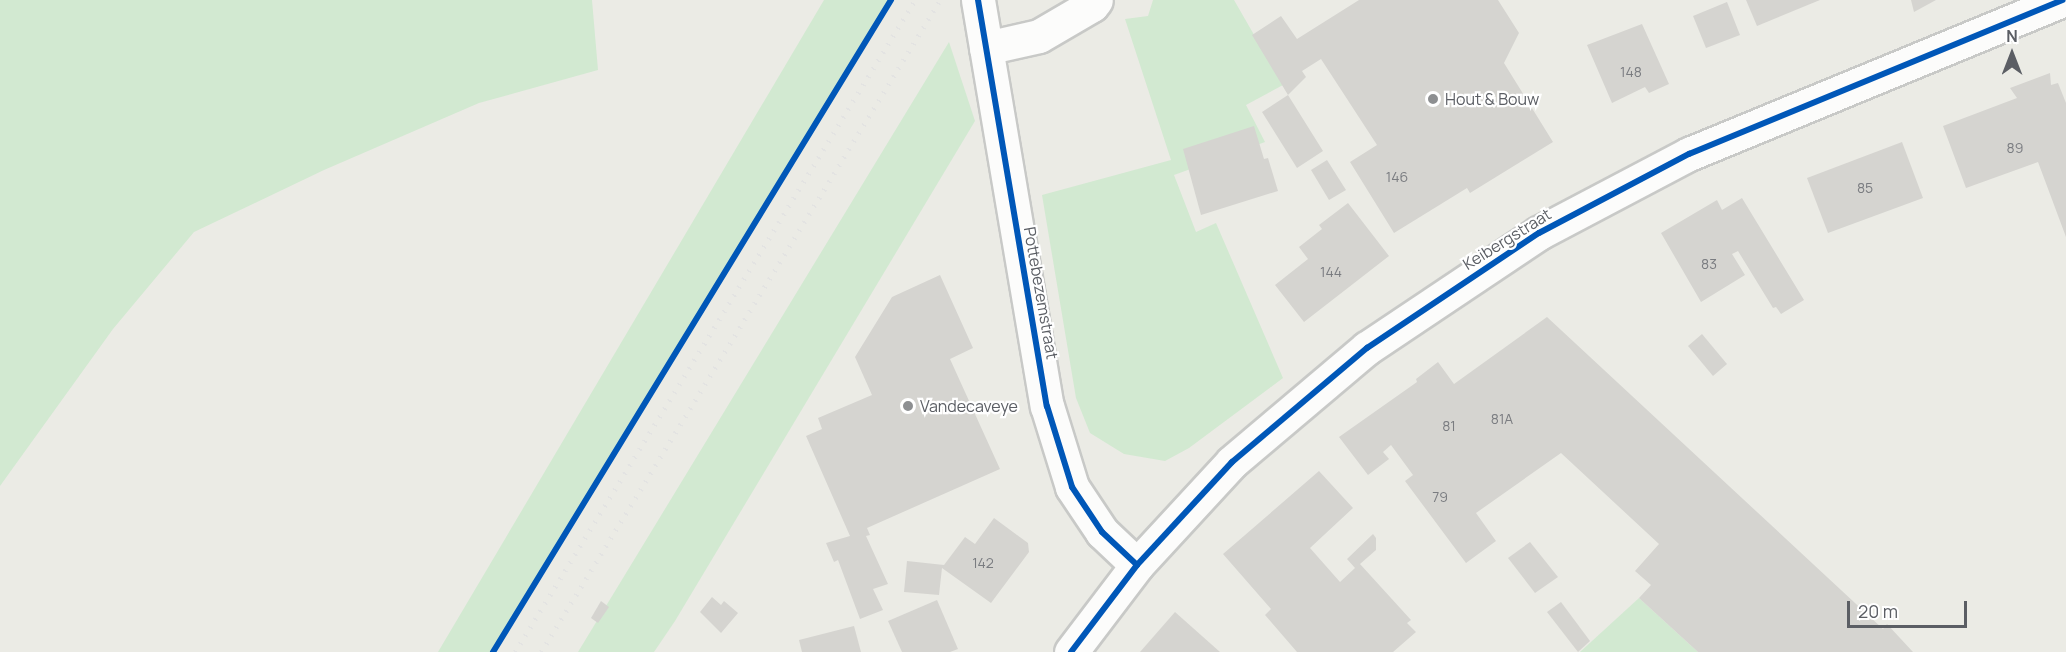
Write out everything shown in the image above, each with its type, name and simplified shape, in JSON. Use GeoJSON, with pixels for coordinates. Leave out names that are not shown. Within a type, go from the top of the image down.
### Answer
{"type":"FeatureCollection","features":[{"type":"Feature","properties":{"kind":"street"},"geometry":{"type":"LineString","coordinates":[[986,48],[1039,36],[1092,5],[1096,0]]}},
{"type":"Feature","properties":{"kind":"street","name":"Keibergstraat"},"geometry":{"type":"LineString","coordinates":[[1071,652],[1137,565],[1232,462],[1367,348],[1539,233],[1689,154],[2062,0]]}},
{"type":"Feature","properties":{"kind":"street","name":"Pottebezemstraat"},"geometry":{"type":"LineString","coordinates":[[978,2],[1047,406],[1072,487],[1102,532],[1137,565]]}},
{"type":"Feature","properties":{"kind":"green space"},"geometry":{"type":"Polygon","coordinates":[[[0,0],[592,0],[598,70],[479,103],[324,170],[194,232],[113,329],[0,486],[0,0]]]}},
{"type":"Feature","properties":{"kind":"green space"},"geometry":{"type":"Polygon","coordinates":[[[824,0],[889,0],[494,652],[438,652],[824,0]]]}},
{"type":"Feature","properties":{"kind":"green space"},"geometry":{"type":"Polygon","coordinates":[[[1153,0],[1234,0],[1283,85],[1246,105],[1265,142],[1174,175],[1196,232],[1216,223],[1283,378],[1189,448],[1165,461],[1124,454],[1090,433],[1076,398],[1042,195],[1171,160],[1125,19],[1148,16],[1153,0]]]}},
{"type":"Feature","properties":{"kind":"green space"},"geometry":{"type":"Polygon","coordinates":[[[949,42],[975,121],[675,621],[654,652],[578,652],[949,42]]]}},
{"type":"Feature","properties":{"kind":"green space"},"geometry":{"type":"Polygon","coordinates":[[[1639,598],[1698,652],[1580,652],[1639,598]]]}},
{"type":"Feature","properties":{"kind":"building","name":"Hout & Bouw"},"geometry":{"type":"Polygon","coordinates":[[[1359,0],[1498,0],[1519,33],[1504,63],[1553,142],[1470,193],[1467,188],[1394,233],[1350,162],[1377,145],[1321,59],[1302,71],[1306,77],[1288,95],[1252,35],[1281,16],[1297,39],[1359,0]]]}},
{"type":"Feature","properties":{"kind":"building"},"geometry":{"type":"Polygon","coordinates":[[[1746,0],[1820,0],[1757,26],[1746,0]]]}},
{"type":"Feature","properties":{"kind":"building"},"geometry":{"type":"Polygon","coordinates":[[[1911,0],[1936,0],[1914,12],[1911,0]]]}},
{"type":"Feature","properties":{"kind":"building"},"geometry":{"type":"Polygon","coordinates":[[[1727,2],[1740,35],[1706,48],[1693,16],[1727,2]]]}},
{"type":"Feature","properties":{"kind":"building"},"geometry":{"type":"Polygon","coordinates":[[[1642,24],[1669,84],[1649,93],[1645,87],[1612,103],[1587,45],[1642,24]]]}},
{"type":"Feature","properties":{"kind":"building"},"geometry":{"type":"Polygon","coordinates":[[[2050,73],[2051,85],[2058,83],[2066,103],[2066,237],[2038,162],[1966,188],[1943,126],[2017,98],[2010,88],[2050,73]]]}},
{"type":"Feature","properties":{"kind":"building"},"geometry":{"type":"Polygon","coordinates":[[[1288,95],[1323,151],[1297,168],[1262,112],[1288,95]]]}},
{"type":"Feature","properties":{"kind":"building"},"geometry":{"type":"Polygon","coordinates":[[[1254,126],[1264,159],[1268,158],[1278,191],[1201,215],[1183,149],[1254,126]]]}},
{"type":"Feature","properties":{"kind":"building"},"geometry":{"type":"Polygon","coordinates":[[[1902,142],[1923,198],[1828,233],[1807,178],[1902,142]]]}},
{"type":"Feature","properties":{"kind":"building"},"geometry":{"type":"Polygon","coordinates":[[[1327,160],[1346,190],[1329,200],[1311,170],[1327,160]]]}},
{"type":"Feature","properties":{"kind":"building"},"geometry":{"type":"Polygon","coordinates":[[[1742,198],[1804,300],[1781,314],[1776,307],[1773,308],[1738,251],[1732,254],[1745,275],[1701,302],[1661,233],[1717,200],[1722,210],[1742,198]]]}},
{"type":"Feature","properties":{"kind":"building"},"geometry":{"type":"Polygon","coordinates":[[[1348,203],[1389,256],[1304,322],[1275,285],[1308,259],[1299,247],[1322,229],[1319,225],[1348,203]]]}},
{"type":"Feature","properties":{"kind":"building","name":"Vandecaveye"},"geometry":{"type":"Polygon","coordinates":[[[940,275],[973,348],[950,359],[1000,469],[867,528],[870,535],[866,536],[888,584],[873,589],[883,610],[860,619],[838,560],[834,562],[826,543],[850,536],[806,436],[822,429],[818,418],[872,395],[855,357],[892,297],[940,275]]]}},
{"type":"Feature","properties":{"kind":"building"},"geometry":{"type":"Polygon","coordinates":[[[1547,317],[1883,629],[1887,624],[1913,652],[1698,652],[1639,598],[1651,585],[1635,571],[1659,544],[1561,453],[1476,513],[1496,541],[1466,563],[1405,481],[1413,475],[1391,445],[1383,452],[1389,459],[1368,475],[1339,437],[1417,382],[1416,379],[1438,362],[1454,384],[1547,317]]]}},
{"type":"Feature","properties":{"kind":"building"},"geometry":{"type":"Polygon","coordinates":[[[1702,334],[1727,364],[1713,376],[1688,346],[1702,334]]]}},
{"type":"Feature","properties":{"kind":"building"},"geometry":{"type":"Polygon","coordinates":[[[1319,471],[1353,508],[1310,548],[1340,582],[1355,568],[1347,559],[1373,534],[1376,538],[1376,550],[1360,564],[1411,620],[1407,623],[1416,632],[1393,652],[1297,652],[1265,615],[1271,609],[1223,554],[1319,471]]]}},
{"type":"Feature","properties":{"kind":"building"},"geometry":{"type":"Polygon","coordinates":[[[994,518],[1028,543],[1029,552],[991,603],[942,568],[939,595],[904,592],[907,561],[944,565],[965,537],[975,544],[994,518]]]}},
{"type":"Feature","properties":{"kind":"building"},"geometry":{"type":"Polygon","coordinates":[[[1530,542],[1558,577],[1535,593],[1508,558],[1530,542]]]}},
{"type":"Feature","properties":{"kind":"building"},"geometry":{"type":"Polygon","coordinates":[[[712,597],[721,605],[724,601],[738,613],[721,633],[700,612],[712,597]]]}},
{"type":"Feature","properties":{"kind":"building"},"geometry":{"type":"Polygon","coordinates":[[[937,600],[958,649],[950,652],[902,652],[888,621],[937,600]]]}},
{"type":"Feature","properties":{"kind":"building"},"geometry":{"type":"Polygon","coordinates":[[[601,601],[609,607],[598,623],[591,618],[601,601]]]}},
{"type":"Feature","properties":{"kind":"building"},"geometry":{"type":"Polygon","coordinates":[[[1561,602],[1590,641],[1578,652],[1547,612],[1561,602]]]}},
{"type":"Feature","properties":{"kind":"building"},"geometry":{"type":"Polygon","coordinates":[[[1175,612],[1220,652],[1140,652],[1175,612]]]}},
{"type":"Feature","properties":{"kind":"building"},"geometry":{"type":"Polygon","coordinates":[[[854,626],[861,652],[802,652],[799,640],[854,626]]]}},
{"type":"Feature","properties":{"kind":"railway"},"geometry":{"type":"LineString","coordinates":[[515,652],[915,0]]}},
{"type":"Feature","properties":{"kind":"railway"},"geometry":{"type":"LineString","coordinates":[[541,652],[940,0]]}},
{"type":"Feature","properties":{"kind":"cycle path"},"geometry":{"type":"LineString","coordinates":[[493,652],[891,0]]}},
{"type":"Feature","properties":{"kind":"cycle path"},"geometry":{"type":"LineString","coordinates":[[978,0],[1047,406],[1072,487],[1102,532],[1137,565]]}},
{"type":"Feature","properties":{"kind":"cycle path"},"geometry":{"type":"LineString","coordinates":[[1071,652],[1137,565],[1232,462],[1367,348],[1539,233],[1689,154],[2062,0]]}},
{"type":"Feature","properties":{"kind":"place","name":"Hout & Bouw"},"geometry":{"type":"Point","coordinates":[1433,99]}},
{"type":"Feature","properties":{"kind":"place","name":"Vandecaveye"},"geometry":{"type":"Point","coordinates":[908,406]}}]}
